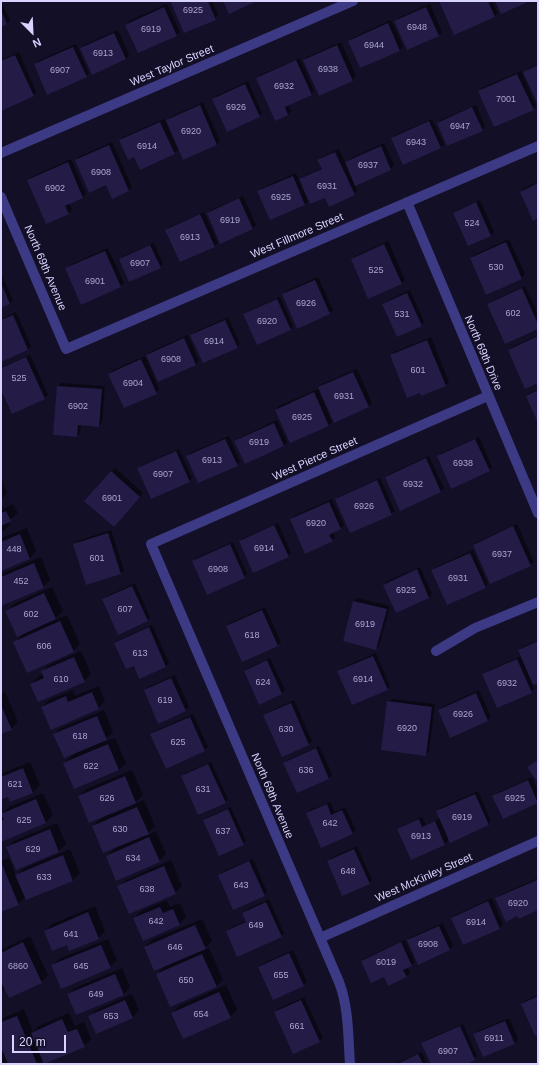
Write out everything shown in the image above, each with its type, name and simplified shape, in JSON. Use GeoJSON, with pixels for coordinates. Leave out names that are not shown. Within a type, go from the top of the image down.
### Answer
{"type":"FeatureCollection","features":[{"type":"Feature","properties":{"kind":"street","name":"West Taylor Street"},"geometry":{"type":"LineString","coordinates":[[1,153],[353,1]]}},
{"type":"Feature","properties":{"kind":"street","name":"West Fillmore Street"},"geometry":{"type":"LineString","coordinates":[[66,349],[538,146]]}},
{"type":"Feature","properties":{"kind":"street","name":"North 69th Avenue"},"geometry":{"type":"LineString","coordinates":[[1,197],[66,349]]}},
{"type":"Feature","properties":{"kind":"street","name":"North 69th Drive"},"geometry":{"type":"LineString","coordinates":[[407,202],[538,513]]}},
{"type":"Feature","properties":{"kind":"street","name":"West Pierce Street"},"geometry":{"type":"LineString","coordinates":[[151,544],[488,396]]}},
{"type":"Feature","properties":{"kind":"street","name":"North 69th Avenue"},"geometry":{"type":"LineString","coordinates":[[151,544],[339,982],[344,999],[350,1064]]}},
{"type":"Feature","properties":{"kind":"street"},"geometry":{"type":"LineString","coordinates":[[436,651],[475,628],[538,602]]}},
{"type":"Feature","properties":{"kind":"street","name":"West McKinley Street"},"geometry":{"type":"LineString","coordinates":[[320,938],[538,841]]}},
{"type":"Feature","properties":{"kind":"building"},"geometry":{"type":"Polygon","coordinates":[[[175,1],[208,1],[216,20],[184,33],[171,3],[175,1]]]}},
{"type":"Feature","properties":{"kind":"building"},"geometry":{"type":"Polygon","coordinates":[[[223,1],[257,1],[229,14],[223,1]]]}},
{"type":"Feature","properties":{"kind":"building"},"geometry":{"type":"Polygon","coordinates":[[[439,1],[488,1],[495,17],[454,35],[439,1]]]}},
{"type":"Feature","properties":{"kind":"building"},"geometry":{"type":"Polygon","coordinates":[[[495,1],[530,1],[501,14],[495,1]]]}},
{"type":"Feature","properties":{"kind":"building"},"geometry":{"type":"Polygon","coordinates":[[[164,7],[177,36],[138,53],[125,25],[164,7]]]}},
{"type":"Feature","properties":{"kind":"building"},"geometry":{"type":"Polygon","coordinates":[[[426,7],[439,36],[407,50],[394,21],[426,7]]]}},
{"type":"Feature","properties":{"kind":"building"},"geometry":{"type":"Polygon","coordinates":[[[1,10],[7,24],[1,27],[1,10]]]}},
{"type":"Feature","properties":{"kind":"building"},"geometry":{"type":"Polygon","coordinates":[[[388,23],[400,51],[360,68],[348,41],[388,23]]]}},
{"type":"Feature","properties":{"kind":"building"},"geometry":{"type":"Polygon","coordinates":[[[114,33],[126,59],[92,75],[80,48],[114,33]]]}},
{"type":"Feature","properties":{"kind":"building"},"geometry":{"type":"Polygon","coordinates":[[[337,45],[353,81],[319,96],[303,60],[337,45]]]}},
{"type":"Feature","properties":{"kind":"building"},"geometry":{"type":"Polygon","coordinates":[[[73,47],[87,77],[47,95],[34,64],[73,47]]]}},
{"type":"Feature","properties":{"kind":"building"},"geometry":{"type":"Polygon","coordinates":[[[15,55],[34,96],[1,111],[1,61],[15,55]]]}},
{"type":"Feature","properties":{"kind":"building"},"geometry":{"type":"Polygon","coordinates":[[[296,60],[312,95],[285,107],[288,115],[275,121],[256,78],[296,60]]]}},
{"type":"Feature","properties":{"kind":"building"},"geometry":{"type":"Polygon","coordinates":[[[538,65],[538,105],[523,72],[538,65]]]}},
{"type":"Feature","properties":{"kind":"building"},"geometry":{"type":"Polygon","coordinates":[[[517,74],[534,110],[494,127],[478,91],[517,74]]]}},
{"type":"Feature","properties":{"kind":"building"},"geometry":{"type":"Polygon","coordinates":[[[245,84],[260,117],[227,132],[212,99],[245,84]]]}},
{"type":"Feature","properties":{"kind":"building"},"geometry":{"type":"Polygon","coordinates":[[[200,105],[217,145],[183,160],[166,120],[200,105]]]}},
{"type":"Feature","properties":{"kind":"building"},"geometry":{"type":"Polygon","coordinates":[[[472,107],[483,131],[447,146],[437,123],[472,107]]]}},
{"type":"Feature","properties":{"kind":"building"},"geometry":{"type":"Polygon","coordinates":[[[429,121],[441,148],[403,165],[391,138],[429,121]]]}},
{"type":"Feature","properties":{"kind":"building"},"geometry":{"type":"Polygon","coordinates":[[[160,122],[175,154],[140,170],[134,157],[128,160],[119,140],[160,122]]]}},
{"type":"Feature","properties":{"kind":"building"},"geometry":{"type":"Polygon","coordinates":[[[109,145],[129,191],[112,199],[106,185],[89,193],[75,160],[109,145]]]}},
{"type":"Feature","properties":{"kind":"building"},"geometry":{"type":"Polygon","coordinates":[[[381,146],[391,170],[355,186],[345,162],[381,146]]]}},
{"type":"Feature","properties":{"kind":"building"},"geometry":{"type":"Polygon","coordinates":[[[335,152],[355,195],[329,207],[325,198],[310,204],[299,179],[322,169],[317,160],[335,152]]]}},
{"type":"Feature","properties":{"kind":"building"},"geometry":{"type":"Polygon","coordinates":[[[68,162],[83,198],[65,206],[69,214],[46,224],[27,180],[68,162]]]}},
{"type":"Feature","properties":{"kind":"building"},"geometry":{"type":"Polygon","coordinates":[[[293,176],[305,205],[270,220],[257,191],[293,176]]]}},
{"type":"Feature","properties":{"kind":"building"},"geometry":{"type":"Polygon","coordinates":[[[538,183],[538,218],[533,221],[520,192],[538,183]]]}},
{"type":"Feature","properties":{"kind":"building"},"geometry":{"type":"Polygon","coordinates":[[[239,198],[253,229],[220,244],[207,213],[239,198]]]}},
{"type":"Feature","properties":{"kind":"building"},"geometry":{"type":"Polygon","coordinates":[[[476,202],[491,236],[468,246],[453,213],[476,202]]]}},
{"type":"Feature","properties":{"kind":"building"},"geometry":{"type":"Polygon","coordinates":[[[200,214],[215,247],[180,262],[165,230],[200,214]]]}},
{"type":"Feature","properties":{"kind":"building"},"geometry":{"type":"Polygon","coordinates":[[[506,242],[522,279],[486,295],[470,258],[506,242]]]}},
{"type":"Feature","properties":{"kind":"building"},"geometry":{"type":"Polygon","coordinates":[[[384,244],[402,284],[368,299],[351,259],[384,244]]]}},
{"type":"Feature","properties":{"kind":"building"},"geometry":{"type":"Polygon","coordinates":[[[150,245],[161,268],[129,282],[119,259],[150,245]]]}},
{"type":"Feature","properties":{"kind":"building"},"geometry":{"type":"Polygon","coordinates":[[[105,251],[121,287],[81,305],[65,268],[105,251]]]}},
{"type":"Feature","properties":{"kind":"building"},"geometry":{"type":"Polygon","coordinates":[[[315,280],[330,314],[297,329],[282,294],[315,280]]]}},
{"type":"Feature","properties":{"kind":"building"},"geometry":{"type":"Polygon","coordinates":[[[1,283],[10,304],[1,308],[1,283]]]}},
{"type":"Feature","properties":{"kind":"building"},"geometry":{"type":"Polygon","coordinates":[[[522,288],[538,324],[538,329],[505,344],[487,304],[522,288]]]}},
{"type":"Feature","properties":{"kind":"building"},"geometry":{"type":"Polygon","coordinates":[[[407,293],[422,326],[397,337],[382,304],[407,293]]]}},
{"type":"Feature","properties":{"kind":"building"},"geometry":{"type":"Polygon","coordinates":[[[277,299],[291,330],[257,345],[243,314],[277,299]]]}},
{"type":"Feature","properties":{"kind":"building"},"geometry":{"type":"Polygon","coordinates":[[[13,315],[28,350],[1,362],[1,320],[13,315]]]}},
{"type":"Feature","properties":{"kind":"building"},"geometry":{"type":"Polygon","coordinates":[[[225,320],[238,348],[203,363],[190,335],[225,320]]]}},
{"type":"Feature","properties":{"kind":"building"},"geometry":{"type":"Polygon","coordinates":[[[538,336],[538,383],[525,389],[508,350],[538,336]]]}},
{"type":"Feature","properties":{"kind":"building"},"geometry":{"type":"Polygon","coordinates":[[[184,338],[196,365],[158,382],[146,355],[184,338]]]}},
{"type":"Feature","properties":{"kind":"building"},"geometry":{"type":"Polygon","coordinates":[[[427,340],[446,386],[421,396],[420,393],[407,398],[390,355],[427,340]]]}},
{"type":"Feature","properties":{"kind":"building"},"geometry":{"type":"Polygon","coordinates":[[[26,357],[45,399],[12,414],[1,390],[1,368],[26,357]]]}},
{"type":"Feature","properties":{"kind":"building"},"geometry":{"type":"Polygon","coordinates":[[[141,359],[157,394],[124,408],[108,374],[141,359]]]}},
{"type":"Feature","properties":{"kind":"building"},"geometry":{"type":"Polygon","coordinates":[[[353,372],[369,407],[334,423],[318,387],[353,372]]]}},
{"type":"Feature","properties":{"kind":"building"},"geometry":{"type":"Polygon","coordinates":[[[57,386],[102,389],[99,427],[78,425],[77,437],[53,435],[57,386]]]}},
{"type":"Feature","properties":{"kind":"building"},"geometry":{"type":"Polygon","coordinates":[[[538,390],[538,423],[526,396],[538,390]]]}},
{"type":"Feature","properties":{"kind":"building"},"geometry":{"type":"Polygon","coordinates":[[[314,392],[329,426],[290,443],[275,410],[314,392]]]}},
{"type":"Feature","properties":{"kind":"building"},"geometry":{"type":"Polygon","coordinates":[[[274,423],[284,446],[245,464],[234,441],[274,423]]]}},
{"type":"Feature","properties":{"kind":"building"},"geometry":{"type":"Polygon","coordinates":[[[225,439],[238,466],[198,483],[186,456],[225,439]]]}},
{"type":"Feature","properties":{"kind":"building"},"geometry":{"type":"Polygon","coordinates":[[[475,439],[490,471],[451,489],[437,456],[475,439]]]}},
{"type":"Feature","properties":{"kind":"building"},"geometry":{"type":"Polygon","coordinates":[[[176,451],[190,482],[151,499],[137,468],[176,451]]]}},
{"type":"Feature","properties":{"kind":"building"},"geometry":{"type":"Polygon","coordinates":[[[426,458],[441,492],[400,511],[385,477],[426,458]]]}},
{"type":"Feature","properties":{"kind":"building"},"geometry":{"type":"Polygon","coordinates":[[[111,471],[140,497],[114,527],[84,501],[111,471]]]}},
{"type":"Feature","properties":{"kind":"building"},"geometry":{"type":"Polygon","coordinates":[[[377,480],[392,515],[350,533],[335,499],[377,480]]]}},
{"type":"Feature","properties":{"kind":"building"},"geometry":{"type":"Polygon","coordinates":[[[329,502],[341,529],[329,535],[333,541],[305,554],[290,519],[329,502]]]}},
{"type":"Feature","properties":{"kind":"building"},"geometry":{"type":"Polygon","coordinates":[[[6,511],[11,521],[1,526],[1,513],[6,511]]]}},
{"type":"Feature","properties":{"kind":"building"},"geometry":{"type":"Polygon","coordinates":[[[274,525],[289,557],[253,573],[239,541],[274,525]]]}},
{"type":"Feature","properties":{"kind":"building"},"geometry":{"type":"Polygon","coordinates":[[[513,526],[531,566],[490,584],[473,545],[513,526]]]}},
{"type":"Feature","properties":{"kind":"building"},"geometry":{"type":"Polygon","coordinates":[[[108,533],[121,574],[86,585],[73,544],[108,533]]]}},
{"type":"Feature","properties":{"kind":"building"},"geometry":{"type":"Polygon","coordinates":[[[20,534],[30,559],[1,571],[1,542],[20,534]]]}},
{"type":"Feature","properties":{"kind":"building"},"geometry":{"type":"Polygon","coordinates":[[[230,544],[245,578],[207,595],[192,561],[230,544]]]}},
{"type":"Feature","properties":{"kind":"building"},"geometry":{"type":"Polygon","coordinates":[[[470,553],[486,588],[447,605],[431,570],[470,553]]]}},
{"type":"Feature","properties":{"kind":"building"},"geometry":{"type":"Polygon","coordinates":[[[34,563],[44,588],[1,606],[1,577],[34,563]]]}},
{"type":"Feature","properties":{"kind":"building"},"geometry":{"type":"Polygon","coordinates":[[[417,569],[429,598],[396,613],[383,585],[417,569]]]}},
{"type":"Feature","properties":{"kind":"building"},"geometry":{"type":"Polygon","coordinates":[[[132,586],[148,621],[118,635],[102,599],[132,586]]]}},
{"type":"Feature","properties":{"kind":"building"},"geometry":{"type":"Polygon","coordinates":[[[44,593],[56,619],[17,637],[5,611],[44,593]]]}},
{"type":"Feature","properties":{"kind":"building"},"geometry":{"type":"Polygon","coordinates":[[[353,601],[387,609],[376,650],[343,641],[353,601]]]}},
{"type":"Feature","properties":{"kind":"building"},"geometry":{"type":"Polygon","coordinates":[[[262,610],[278,646],[242,662],[226,626],[262,610]]]}},
{"type":"Feature","properties":{"kind":"building"},"geometry":{"type":"Polygon","coordinates":[[[60,621],[74,652],[27,673],[13,642],[60,621]]]}},
{"type":"Feature","properties":{"kind":"building"},"geometry":{"type":"Polygon","coordinates":[[[149,627],[166,667],[139,679],[134,666],[126,669],[114,643],[149,627]]]}},
{"type":"Feature","properties":{"kind":"building"},"geometry":{"type":"Polygon","coordinates":[[[538,641],[538,683],[533,685],[518,650],[538,641]]]}},
{"type":"Feature","properties":{"kind":"building"},"geometry":{"type":"Polygon","coordinates":[[[373,656],[388,690],[352,705],[337,671],[373,656]]]}},
{"type":"Feature","properties":{"kind":"building"},"geometry":{"type":"Polygon","coordinates":[[[74,657],[85,682],[38,702],[30,684],[44,678],[41,671],[74,657]]]}},
{"type":"Feature","properties":{"kind":"building"},"geometry":{"type":"Polygon","coordinates":[[[517,659],[532,693],[497,708],[482,674],[517,659]]]}},
{"type":"Feature","properties":{"kind":"building"},"geometry":{"type":"Polygon","coordinates":[[[267,660],[282,694],[259,705],[244,671],[267,660]]]}},
{"type":"Feature","properties":{"kind":"building"},"geometry":{"type":"Polygon","coordinates":[[[171,678],[186,711],[158,724],[144,690],[171,678]]]}},
{"type":"Feature","properties":{"kind":"building"},"geometry":{"type":"Polygon","coordinates":[[[92,692],[99,709],[51,730],[41,707],[66,696],[68,702],[92,692]]]}},
{"type":"Feature","properties":{"kind":"building"},"geometry":{"type":"Polygon","coordinates":[[[476,693],[488,721],[450,738],[438,710],[476,693]]]}},
{"type":"Feature","properties":{"kind":"building"},"geometry":{"type":"Polygon","coordinates":[[[387,701],[432,707],[426,756],[381,750],[387,701]]]}},
{"type":"Feature","properties":{"kind":"building"},"geometry":{"type":"Polygon","coordinates":[[[291,703],[309,745],[282,757],[263,715],[291,703]]]}},
{"type":"Feature","properties":{"kind":"building"},"geometry":{"type":"Polygon","coordinates":[[[1,705],[12,730],[1,734],[1,705]]]}},
{"type":"Feature","properties":{"kind":"building"},"geometry":{"type":"Polygon","coordinates":[[[97,716],[107,740],[64,758],[53,734],[97,716]]]}},
{"type":"Feature","properties":{"kind":"building"},"geometry":{"type":"Polygon","coordinates":[[[190,717],[205,751],[166,769],[150,734],[190,717]]]}},
{"type":"Feature","properties":{"kind":"building"},"geometry":{"type":"Polygon","coordinates":[[[108,744],[119,770],[74,789],[63,763],[108,744]]]}},
{"type":"Feature","properties":{"kind":"building"},"geometry":{"type":"Polygon","coordinates":[[[316,748],[329,779],[297,793],[283,763],[316,748]]]}},
{"type":"Feature","properties":{"kind":"building"},"geometry":{"type":"Polygon","coordinates":[[[538,760],[538,783],[527,767],[538,760]]]}},
{"type":"Feature","properties":{"kind":"building"},"geometry":{"type":"Polygon","coordinates":[[[208,764],[226,803],[198,815],[181,776],[208,764]]]}},
{"type":"Feature","properties":{"kind":"building"},"geometry":{"type":"Polygon","coordinates":[[[23,768],[33,793],[10,802],[8,797],[1,799],[1,777],[23,768]]]}},
{"type":"Feature","properties":{"kind":"building"},"geometry":{"type":"Polygon","coordinates":[[[125,776],[136,803],[89,823],[78,796],[125,776]]]}},
{"type":"Feature","properties":{"kind":"building"},"geometry":{"type":"Polygon","coordinates":[[[528,780],[538,803],[503,819],[492,796],[528,780]]]}},
{"type":"Feature","properties":{"kind":"building"},"geometry":{"type":"Polygon","coordinates":[[[475,794],[489,825],[450,843],[436,811],[475,794]]]}},
{"type":"Feature","properties":{"kind":"building"},"geometry":{"type":"Polygon","coordinates":[[[36,799],[46,823],[1,842],[1,821],[4,820],[1,814],[36,799]]]}},
{"type":"Feature","properties":{"kind":"building"},"geometry":{"type":"Polygon","coordinates":[[[327,804],[331,815],[342,810],[353,834],[321,848],[306,813],[327,804]]]}},
{"type":"Feature","properties":{"kind":"building"},"geometry":{"type":"Polygon","coordinates":[[[137,807],[149,834],[103,853],[92,826],[137,807]]]}},
{"type":"Feature","properties":{"kind":"building"},"geometry":{"type":"Polygon","coordinates":[[[228,809],[244,845],[219,856],[203,820],[228,809]]]}},
{"type":"Feature","properties":{"kind":"building"},"geometry":{"type":"Polygon","coordinates":[[[419,819],[422,827],[435,821],[445,845],[411,860],[397,829],[419,819]]]}},
{"type":"Feature","properties":{"kind":"building"},"geometry":{"type":"Polygon","coordinates":[[[50,829],[59,852],[16,870],[6,847],[50,829]]]}},
{"type":"Feature","properties":{"kind":"building"},"geometry":{"type":"Polygon","coordinates":[[[149,837],[160,862],[116,881],[106,856],[149,837]]]}},
{"type":"Feature","properties":{"kind":"building"},"geometry":{"type":"Polygon","coordinates":[[[354,849],[370,884],[342,896],[327,861],[354,849]]]}},
{"type":"Feature","properties":{"kind":"building"},"geometry":{"type":"Polygon","coordinates":[[[63,855],[73,881],[26,900],[15,875],[63,855]]]}},
{"type":"Feature","properties":{"kind":"building"},"geometry":{"type":"Polygon","coordinates":[[[249,861],[265,896],[233,910],[218,875],[249,861]]]}},
{"type":"Feature","properties":{"kind":"building"},"geometry":{"type":"Polygon","coordinates":[[[1,862],[19,905],[1,912],[1,862]]]}},
{"type":"Feature","properties":{"kind":"building"},"geometry":{"type":"Polygon","coordinates":[[[164,866],[176,894],[129,914],[117,886],[164,866]]]}},
{"type":"Feature","properties":{"kind":"building"},"geometry":{"type":"Polygon","coordinates":[[[537,880],[538,910],[519,919],[517,916],[506,922],[495,898],[537,880]]]}},
{"type":"Feature","properties":{"kind":"building"},"geometry":{"type":"Polygon","coordinates":[[[488,901],[500,929],[463,945],[451,918],[488,901]]]}},
{"type":"Feature","properties":{"kind":"building"},"geometry":{"type":"Polygon","coordinates":[[[266,902],[282,937],[237,957],[226,931],[246,922],[242,913],[266,902]]]}},
{"type":"Feature","properties":{"kind":"building"},"geometry":{"type":"Polygon","coordinates":[[[160,907],[163,913],[173,909],[180,925],[143,941],[133,918],[160,907]]]}},
{"type":"Feature","properties":{"kind":"building"},"geometry":{"type":"Polygon","coordinates":[[[88,912],[99,939],[69,951],[67,945],[52,951],[44,931],[88,912]]]}},
{"type":"Feature","properties":{"kind":"building"},"geometry":{"type":"Polygon","coordinates":[[[195,925],[206,949],[154,971],[144,947],[195,925]]]}},
{"type":"Feature","properties":{"kind":"building"},"geometry":{"type":"Polygon","coordinates":[[[439,926],[450,950],[418,965],[407,940],[439,926]]]}},
{"type":"Feature","properties":{"kind":"building"},"geometry":{"type":"Polygon","coordinates":[[[23,942],[42,983],[9,998],[1,982],[1,953],[23,942]]]}},
{"type":"Feature","properties":{"kind":"building"},"geometry":{"type":"Polygon","coordinates":[[[401,942],[412,966],[403,970],[407,977],[388,986],[384,977],[371,983],[361,961],[401,942]]]}},
{"type":"Feature","properties":{"kind":"building"},"geometry":{"type":"Polygon","coordinates":[[[101,945],[111,968],[61,989],[51,965],[101,945]]]}},
{"type":"Feature","properties":{"kind":"building"},"geometry":{"type":"Polygon","coordinates":[[[289,953],[304,986],[273,1000],[258,967],[289,953]]]}},
{"type":"Feature","properties":{"kind":"building"},"geometry":{"type":"Polygon","coordinates":[[[202,954],[217,987],[170,1007],[156,974],[202,954]]]}},
{"type":"Feature","properties":{"kind":"building"},"geometry":{"type":"Polygon","coordinates":[[[115,974],[124,995],[76,1015],[67,994],[115,974]]]}},
{"type":"Feature","properties":{"kind":"building"},"geometry":{"type":"Polygon","coordinates":[[[219,992],[231,1018],[183,1039],[171,1013],[219,992]]]}},
{"type":"Feature","properties":{"kind":"building"},"geometry":{"type":"Polygon","coordinates":[[[538,996],[538,1035],[535,1036],[521,1004],[538,996]]]}},
{"type":"Feature","properties":{"kind":"building"},"geometry":{"type":"Polygon","coordinates":[[[125,1000],[133,1018],[96,1034],[88,1016],[125,1000]]]}},
{"type":"Feature","properties":{"kind":"building"},"geometry":{"type":"Polygon","coordinates":[[[301,1000],[320,1042],[293,1054],[274,1012],[301,1000]]]}},
{"type":"Feature","properties":{"kind":"building"},"geometry":{"type":"Polygon","coordinates":[[[17,1016],[37,1064],[8,1064],[1,1047],[1,1022],[17,1016]]]}},
{"type":"Feature","properties":{"kind":"building"},"geometry":{"type":"Polygon","coordinates":[[[62,1019],[68,1032],[77,1029],[85,1047],[44,1064],[31,1033],[62,1019]]]}},
{"type":"Feature","properties":{"kind":"building"},"geometry":{"type":"Polygon","coordinates":[[[505,1021],[515,1044],[483,1057],[473,1034],[505,1021]]]}},
{"type":"Feature","properties":{"kind":"building"},"geometry":{"type":"Polygon","coordinates":[[[460,1026],[475,1060],[466,1064],[431,1064],[421,1043],[460,1026]]]}},
{"type":"Feature","properties":{"kind":"building"},"geometry":{"type":"Polygon","coordinates":[[[418,1054],[423,1064],[397,1064],[418,1054]]]}}]}
